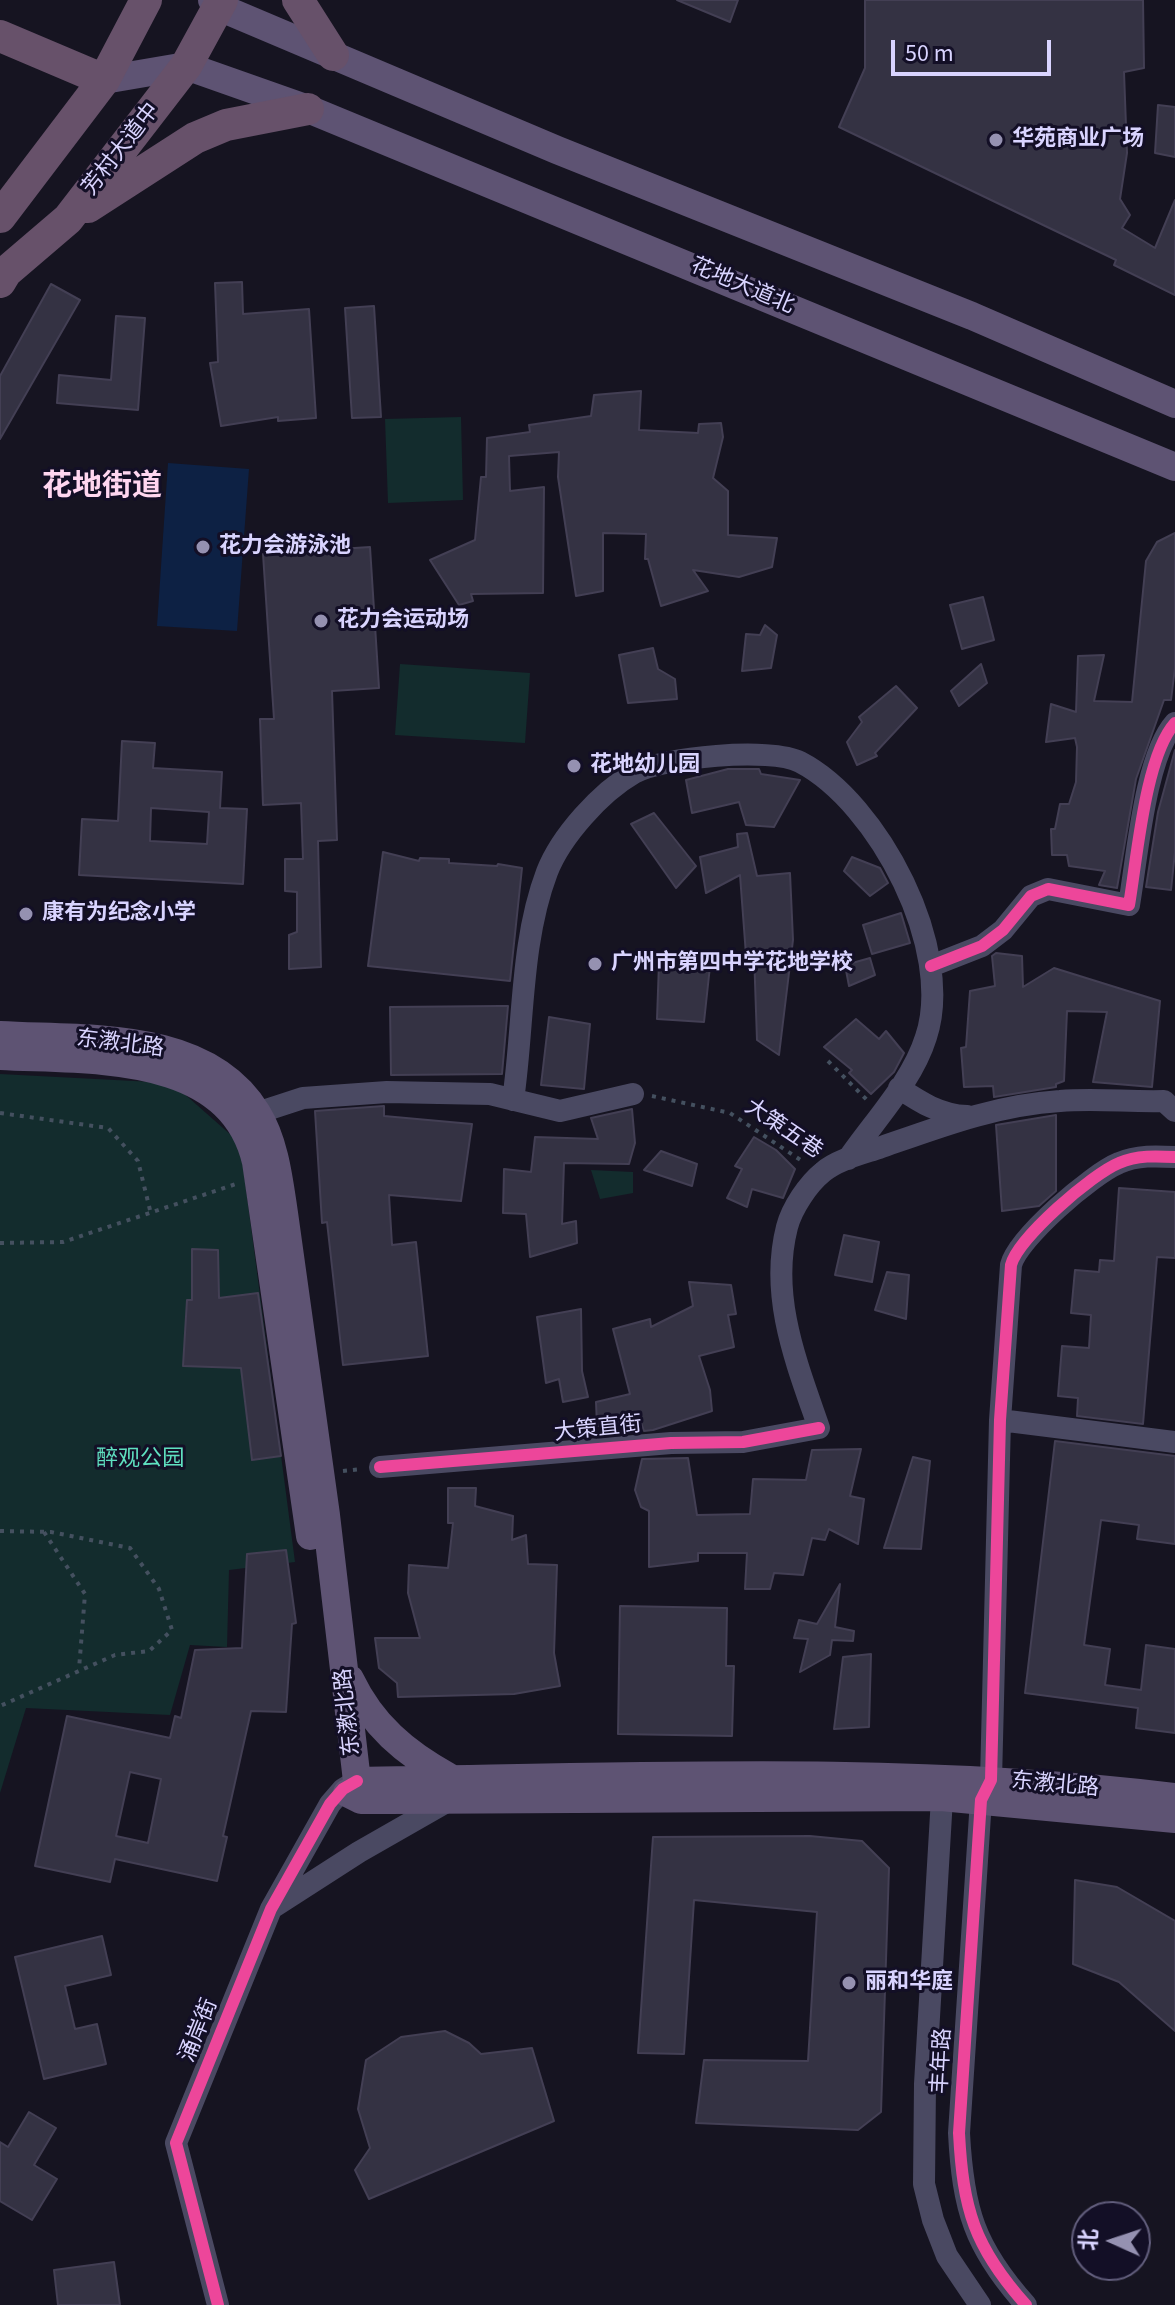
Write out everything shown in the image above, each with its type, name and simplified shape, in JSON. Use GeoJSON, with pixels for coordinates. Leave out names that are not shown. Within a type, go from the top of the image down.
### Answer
{"type":"FeatureCollection","features":[{"type":"Feature","properties":{"kind":"highway"},"geometry":{"type":"LineString","coordinates":[[0,217],[104,80],[146,0]]}},
{"type":"Feature","properties":{"kind":"highway"},"geometry":{"type":"LineString","coordinates":[[298,0],[333,55]]}},
{"type":"Feature","properties":{"kind":"highway","name":"芳村大道中"},"geometry":{"type":"LineString","coordinates":[[0,282],[6,272],[68,219],[186,66],[217,2]]}},
{"type":"Feature","properties":{"kind":"highway"},"geometry":{"type":"LineString","coordinates":[[0,36],[104,80]]}},
{"type":"Feature","properties":{"kind":"highway"},"geometry":{"type":"LineString","coordinates":[[68,219],[195,138],[226,125],[308,109]]}},
{"type":"Feature","properties":{"kind":"main road"},"geometry":{"type":"LineString","coordinates":[[217,2],[542,145],[1027,339],[1175,404]]}},
{"type":"Feature","properties":{"kind":"main road"},"geometry":{"type":"LineString","coordinates":[[104,80],[186,66]]}},
{"type":"Feature","properties":{"kind":"main road","name":"花地大道北"},"geometry":{"type":"LineString","coordinates":[[186,66],[308,109],[1175,467]]}},
{"type":"Feature","properties":{"kind":"main road","name":"东漖北路"},"geometry":{"type":"LineString","coordinates":[[0,1035],[107,1042],[174,1052],[221,1072],[257,1113],[277,1166],[321,1473],[343,1663],[350,1785]]}},
{"type":"Feature","properties":{"kind":"main road","name":"东漖北路"},"geometry":{"type":"LineString","coordinates":[[0,1056],[123,1064],[176,1074],[225,1105],[251,1141],[315,1576],[336,1768],[350,1785],[450,1789],[846,1774],[942,1788],[1175,1797]]}},
{"type":"Feature","properties":{"kind":"main road"},"geometry":{"type":"LineString","coordinates":[[343,1663],[363,1703],[381,1727],[450,1789]]}},
{"type":"Feature","properties":{"kind":"main road","name":"东漖北路"},"geometry":{"type":"LineString","coordinates":[[986,1790],[1175,1819]]}},
{"type":"Feature","properties":{"kind":"street"},"geometry":{"type":"LineString","coordinates":[[931,966],[982,946],[1003,930],[1031,896],[1048,889],[1129,905],[1150,781],[1169,730],[1175,723]]}},
{"type":"Feature","properties":{"kind":"street"},"geometry":{"type":"LineString","coordinates":[[513,1100],[533,922],[548,869],[577,825],[606,792],[638,771],[735,752],[798,760],[834,784],[890,851],[907,882],[931,966],[933,1001],[927,1036],[899,1088],[848,1159]]}},
{"type":"Feature","properties":{"kind":"street"},"geometry":{"type":"LineString","coordinates":[[899,1088],[933,1109],[950,1115],[970,1116]]}},
{"type":"Feature","properties":{"kind":"street"},"geometry":{"type":"LineString","coordinates":[[257,1113],[303,1098],[387,1092],[490,1094],[560,1111],[633,1094]]}},
{"type":"Feature","properties":{"kind":"street"},"geometry":{"type":"LineString","coordinates":[[820,1175],[848,1159],[970,1116],[1009,1106],[1063,1100],[1164,1101],[1175,1111]]}},
{"type":"Feature","properties":{"kind":"street","name":"丰年路"},"geometry":{"type":"LineString","coordinates":[[1026,2305],[991,2260],[974,2231],[962,2187],[962,2057],[986,1790],[1000,1420],[1015,1250],[1032,1231],[1118,1163],[1150,1155],[1175,1157]]}},
{"type":"Feature","properties":{"kind":"street","name":"大策直街"},"geometry":{"type":"LineString","coordinates":[[380,1467],[671,1443],[743,1442],[819,1428],[792,1351],[783,1313],[782,1279],[787,1226],[805,1192],[820,1175]]}},
{"type":"Feature","properties":{"kind":"street"},"geometry":{"type":"LineString","coordinates":[[1000,1420],[1175,1442]]}},
{"type":"Feature","properties":{"kind":"street","name":"涌岸街"},"geometry":{"type":"LineString","coordinates":[[218,2305],[176,2143],[271,1909],[297,1858],[350,1785]]}},
{"type":"Feature","properties":{"kind":"street","name":"丰年路"},"geometry":{"type":"LineString","coordinates":[[942,1788],[925,2084],[924,2184],[947,2256],[980,2305]]}},
{"type":"Feature","properties":{"kind":"street"},"geometry":{"type":"LineString","coordinates":[[271,1909],[450,1789]]}},
{"type":"Feature","properties":{"kind":"path"},"geometry":{"type":"LineString","coordinates":[[828,1061],[845,1081],[882,1110]]}},
{"type":"Feature","properties":{"kind":"path"},"geometry":{"type":"LineString","coordinates":[[0,1113],[108,1128],[138,1161],[150,1210]]}},
{"type":"Feature","properties":{"kind":"path"},"geometry":{"type":"LineString","coordinates":[[0,1243],[63,1242],[150,1210],[258,1177]]}},
{"type":"Feature","properties":{"kind":"path"},"geometry":{"type":"LineString","coordinates":[[321,1473],[380,1467]]}},
{"type":"Feature","properties":{"kind":"path"},"geometry":{"type":"LineString","coordinates":[[0,1531],[44,1531],[130,1548],[159,1589],[172,1630],[149,1651],[115,1655],[0,1706]]}},
{"type":"Feature","properties":{"kind":"path"},"geometry":{"type":"LineString","coordinates":[[44,1531],[85,1594],[79,1669]]}},
{"type":"Feature","properties":{"kind":"green space"},"geometry":{"type":"Polygon","coordinates":[[[461,417],[463,500],[388,503],[385,419],[461,417]]]}},
{"type":"Feature","properties":{"kind":"green space","name":"花力会运动场"},"geometry":{"type":"Polygon","coordinates":[[[400,664],[530,673],[525,743],[395,735],[400,664]]]}},
{"type":"Feature","properties":{"kind":"green space","name":"醉观公园"},"geometry":{"type":"Polygon","coordinates":[[[0,1074],[172,1083],[240,1143],[295,1562],[229,1570],[227,1647],[190,1645],[170,1715],[26,1708],[0,1793],[0,1074]]]}},
{"type":"Feature","properties":{"kind":"green space"},"geometry":{"type":"Polygon","coordinates":[[[591,1170],[633,1172],[633,1193],[600,1199],[591,1170]]]}},
{"type":"Feature","properties":{"kind":"water","name":"花力会游泳池"},"geometry":{"type":"Polygon","coordinates":[[[168,463],[249,469],[237,631],[157,626],[168,463]]]}},
{"type":"Feature","properties":{"kind":"building"},"geometry":{"type":"Polygon","coordinates":[[[677,0],[738,0],[730,22],[677,0]]]}},
{"type":"Feature","properties":{"kind":"building","name":"华苑商业广场"},"geometry":{"type":"Polygon","coordinates":[[[865,0],[1143,0],[1144,68],[1124,72],[1127,153],[1120,199],[1130,215],[1122,228],[1155,248],[1175,200],[1175,295],[1114,265],[1116,260],[839,127],[865,68],[865,0]]]}},
{"type":"Feature","properties":{"kind":"building"},"geometry":{"type":"Polygon","coordinates":[[[1158,105],[1175,107],[1175,157],[1155,153],[1158,105]]]}},
{"type":"Feature","properties":{"kind":"building"},"geometry":{"type":"Polygon","coordinates":[[[242,282],[243,314],[309,309],[316,418],[278,421],[278,417],[221,426],[210,363],[218,362],[215,283],[242,282]]]}},
{"type":"Feature","properties":{"kind":"building"},"geometry":{"type":"Polygon","coordinates":[[[51,284],[80,300],[0,439],[0,376],[51,284]]]}},
{"type":"Feature","properties":{"kind":"building"},"geometry":{"type":"Polygon","coordinates":[[[374,306],[381,417],[352,418],[345,308],[374,306]]]}},
{"type":"Feature","properties":{"kind":"building"},"geometry":{"type":"Polygon","coordinates":[[[116,316],[145,318],[138,410],[57,403],[59,375],[111,380],[116,316]]]}},
{"type":"Feature","properties":{"kind":"building"},"geometry":{"type":"Polygon","coordinates":[[[641,391],[639,430],[698,433],[699,424],[721,423],[723,437],[713,478],[728,491],[728,535],[777,538],[772,567],[739,577],[693,570],[708,591],[661,606],[648,559],[645,559],[646,534],[603,533],[603,591],[576,596],[558,477],[559,452],[509,456],[510,491],[544,487],[543,593],[471,594],[473,601],[459,605],[430,560],[475,540],[481,477],[486,477],[487,438],[530,432],[529,425],[591,416],[594,395],[641,391]]]}},
{"type":"Feature","properties":{"kind":"building"},"geometry":{"type":"Polygon","coordinates":[[[1175,533],[1175,668],[1171,700],[1164,700],[1136,779],[1117,888],[1099,885],[1105,871],[1069,866],[1067,855],[1052,855],[1051,829],[1055,829],[1060,804],[1069,804],[1076,782],[1077,747],[1075,738],[1046,742],[1051,704],[1076,712],[1078,656],[1104,655],[1094,701],[1132,702],[1146,561],[1157,542],[1175,533]]]}},
{"type":"Feature","properties":{"kind":"building"},"geometry":{"type":"Polygon","coordinates":[[[370,547],[379,688],[332,691],[337,840],[318,841],[321,967],[289,969],[289,935],[297,932],[297,892],[285,891],[285,859],[303,859],[301,803],[263,805],[260,719],[274,719],[263,554],[370,547]]]}},
{"type":"Feature","properties":{"kind":"building"},"geometry":{"type":"Polygon","coordinates":[[[983,597],[994,640],[962,649],[950,605],[983,597]]]}},
{"type":"Feature","properties":{"kind":"building"},"geometry":{"type":"Polygon","coordinates":[[[765,625],[777,635],[771,668],[742,671],[746,634],[760,635],[765,625]]]}},
{"type":"Feature","properties":{"kind":"building"},"geometry":{"type":"Polygon","coordinates":[[[653,648],[658,669],[675,679],[677,699],[628,703],[619,655],[653,648]]]}},
{"type":"Feature","properties":{"kind":"building"},"geometry":{"type":"Polygon","coordinates":[[[981,664],[987,683],[959,706],[951,691],[981,664]]]}},
{"type":"Feature","properties":{"kind":"building"},"geometry":{"type":"Polygon","coordinates":[[[896,686],[917,708],[875,753],[877,756],[857,765],[847,742],[862,722],[859,717],[896,686]]]}},
{"type":"Feature","properties":{"kind":"building"},"geometry":{"type":"Polygon","coordinates":[[[122,741],[155,743],[153,768],[222,772],[220,808],[247,809],[243,884],[79,875],[82,819],[118,821],[122,741]],[[151,808],[150,841],[207,844],[209,812],[151,808]]]}},
{"type":"Feature","properties":{"kind":"building"},"geometry":{"type":"Polygon","coordinates":[[[1175,750],[1175,852],[1171,890],[1146,887],[1158,812],[1175,750]]]}},
{"type":"Feature","properties":{"kind":"building"},"geometry":{"type":"Polygon","coordinates":[[[728,769],[759,769],[761,774],[800,780],[774,827],[746,825],[739,802],[692,813],[686,780],[728,769]]]}},
{"type":"Feature","properties":{"kind":"building"},"geometry":{"type":"Polygon","coordinates":[[[654,813],[696,866],[676,888],[631,824],[654,813]]]}},
{"type":"Feature","properties":{"kind":"building"},"geometry":{"type":"Polygon","coordinates":[[[747,833],[757,876],[790,873],[793,940],[779,1055],[757,1040],[754,953],[746,955],[740,875],[706,893],[700,857],[738,847],[737,834],[747,833]]]}},
{"type":"Feature","properties":{"kind":"building"},"geometry":{"type":"Polygon","coordinates":[[[383,852],[419,861],[420,858],[449,859],[449,863],[522,868],[510,981],[368,966],[383,852]]]}},
{"type":"Feature","properties":{"kind":"building"},"geometry":{"type":"Polygon","coordinates":[[[852,857],[880,868],[888,883],[870,896],[844,871],[852,857]]]}},
{"type":"Feature","properties":{"kind":"building"},"geometry":{"type":"Polygon","coordinates":[[[901,913],[910,943],[872,954],[863,925],[901,913]]]}},
{"type":"Feature","properties":{"kind":"building"},"geometry":{"type":"Polygon","coordinates":[[[996,953],[1022,956],[1023,987],[1054,968],[1160,1001],[1152,1087],[1093,1082],[1107,1012],[1067,1011],[1064,1081],[1056,1087],[994,1097],[993,1086],[964,1087],[961,1048],[966,1047],[970,991],[995,986],[992,956],[996,953]]]}},
{"type":"Feature","properties":{"kind":"building"},"geometry":{"type":"Polygon","coordinates":[[[870,958],[875,975],[849,986],[845,965],[870,958]]]}},
{"type":"Feature","properties":{"kind":"building"},"geometry":{"type":"Polygon","coordinates":[[[659,963],[710,966],[704,1022],[657,1019],[659,963]]]}},
{"type":"Feature","properties":{"kind":"building"},"geometry":{"type":"Polygon","coordinates":[[[508,1006],[502,1074],[391,1075],[390,1007],[508,1006]]]}},
{"type":"Feature","properties":{"kind":"building"},"geometry":{"type":"Polygon","coordinates":[[[549,1017],[590,1024],[584,1089],[541,1085],[549,1017]]]}},
{"type":"Feature","properties":{"kind":"building"},"geometry":{"type":"Polygon","coordinates":[[[856,1019],[879,1039],[886,1031],[904,1053],[894,1072],[871,1094],[849,1073],[852,1070],[824,1047],[856,1019]]]}},
{"type":"Feature","properties":{"kind":"building"},"geometry":{"type":"Polygon","coordinates":[[[384,1106],[384,1116],[472,1124],[461,1201],[389,1195],[392,1245],[416,1242],[428,1356],[343,1365],[327,1222],[322,1223],[315,1111],[384,1106]]]}},
{"type":"Feature","properties":{"kind":"building"},"geometry":{"type":"Polygon","coordinates":[[[632,1109],[635,1143],[629,1164],[564,1163],[562,1224],[576,1221],[577,1243],[530,1257],[526,1214],[503,1213],[504,1169],[531,1172],[535,1137],[598,1139],[591,1118],[632,1109]]]}},
{"type":"Feature","properties":{"kind":"building"},"geometry":{"type":"Polygon","coordinates":[[[1056,1115],[1056,1191],[1039,1206],[1002,1211],[996,1125],[1056,1115]]]}},
{"type":"Feature","properties":{"kind":"building"},"geometry":{"type":"Polygon","coordinates":[[[754,1137],[776,1150],[795,1169],[783,1198],[752,1189],[747,1207],[727,1198],[742,1169],[735,1166],[754,1137]]]}},
{"type":"Feature","properties":{"kind":"building"},"geometry":{"type":"Polygon","coordinates":[[[661,1151],[697,1164],[692,1186],[644,1170],[661,1151]]]}},
{"type":"Feature","properties":{"kind":"building"},"geometry":{"type":"Polygon","coordinates":[[[1119,1188],[1175,1192],[1175,1258],[1157,1257],[1143,1424],[1077,1416],[1078,1398],[1058,1396],[1062,1346],[1089,1348],[1091,1315],[1071,1313],[1075,1270],[1099,1272],[1100,1260],[1114,1261],[1119,1188]]]}},
{"type":"Feature","properties":{"kind":"building"},"geometry":{"type":"Polygon","coordinates":[[[844,1235],[879,1242],[872,1282],[835,1275],[844,1235]]]}},
{"type":"Feature","properties":{"kind":"building"},"geometry":{"type":"Polygon","coordinates":[[[192,1249],[218,1250],[219,1298],[258,1293],[281,1456],[252,1460],[241,1368],[183,1366],[187,1300],[192,1300],[192,1249]]]}},
{"type":"Feature","properties":{"kind":"building"},"geometry":{"type":"Polygon","coordinates":[[[887,1272],[909,1275],[906,1319],[875,1310],[887,1272]]]}},
{"type":"Feature","properties":{"kind":"building"},"geometry":{"type":"Polygon","coordinates":[[[689,1282],[731,1285],[736,1314],[728,1315],[734,1347],[699,1356],[710,1390],[712,1411],[653,1430],[644,1431],[640,1420],[597,1426],[596,1402],[630,1394],[613,1329],[650,1319],[651,1327],[693,1306],[689,1282]]]}},
{"type":"Feature","properties":{"kind":"building"},"geometry":{"type":"Polygon","coordinates":[[[581,1309],[582,1371],[588,1397],[563,1402],[559,1379],[546,1383],[537,1317],[581,1309]]]}},
{"type":"Feature","properties":{"kind":"building"},"geometry":{"type":"Polygon","coordinates":[[[1055,1441],[1175,1456],[1175,1544],[1137,1539],[1139,1525],[1101,1520],[1084,1645],[1110,1649],[1105,1685],[1141,1690],[1146,1645],[1175,1649],[1175,1733],[1136,1728],[1138,1708],[1025,1693],[1055,1441]]]}},
{"type":"Feature","properties":{"kind":"building"},"geometry":{"type":"Polygon","coordinates":[[[861,1449],[850,1496],[864,1499],[858,1544],[829,1529],[825,1540],[812,1538],[803,1575],[774,1573],[770,1589],[745,1589],[747,1553],[698,1553],[698,1561],[649,1567],[649,1511],[641,1507],[635,1490],[642,1459],[688,1458],[697,1515],[750,1514],[753,1479],[806,1480],[812,1450],[861,1449]]]}},
{"type":"Feature","properties":{"kind":"building"},"geometry":{"type":"Polygon","coordinates":[[[913,1457],[930,1461],[921,1549],[884,1548],[913,1457]]]}},
{"type":"Feature","properties":{"kind":"building"},"geometry":{"type":"Polygon","coordinates":[[[448,1488],[476,1488],[475,1506],[513,1516],[512,1540],[526,1535],[528,1564],[557,1565],[554,1653],[560,1686],[514,1694],[398,1697],[397,1683],[379,1668],[375,1638],[420,1638],[408,1593],[409,1565],[448,1568],[453,1523],[448,1523],[448,1488]]]}},
{"type":"Feature","properties":{"kind":"building"},"geometry":{"type":"Polygon","coordinates":[[[286,1550],[296,1623],[292,1624],[286,1712],[251,1711],[223,1836],[227,1837],[217,1881],[115,1859],[110,1882],[35,1866],[67,1716],[170,1738],[175,1716],[181,1718],[195,1650],[242,1648],[247,1554],[286,1550]],[[130,1772],[116,1836],[148,1843],[161,1779],[130,1772]]]}},
{"type":"Feature","properties":{"kind":"building"},"geometry":{"type":"Polygon","coordinates":[[[840,1584],[835,1627],[854,1631],[853,1641],[832,1640],[830,1655],[800,1672],[808,1639],[794,1638],[799,1620],[817,1624],[840,1584]]]}},
{"type":"Feature","properties":{"kind":"building"},"geometry":{"type":"Polygon","coordinates":[[[620,1606],[727,1608],[726,1666],[734,1666],[732,1736],[618,1734],[620,1606]]]}},
{"type":"Feature","properties":{"kind":"building"},"geometry":{"type":"Polygon","coordinates":[[[871,1654],[869,1727],[834,1729],[843,1657],[871,1654]]]}},
{"type":"Feature","properties":{"kind":"building","name":"丽和华庭"},"geometry":{"type":"Polygon","coordinates":[[[810,1836],[862,1841],[889,1868],[881,2112],[858,2130],[696,2123],[704,2060],[808,2061],[817,1912],[694,1900],[684,2054],[638,2053],[653,1837],[810,1836]]]}},
{"type":"Feature","properties":{"kind":"building"},"geometry":{"type":"Polygon","coordinates":[[[1075,1880],[1117,1887],[1175,1921],[1175,2031],[1119,1982],[1073,1964],[1075,1880]]]}},
{"type":"Feature","properties":{"kind":"building"},"geometry":{"type":"Polygon","coordinates":[[[102,1936],[111,1975],[65,1986],[75,2029],[97,2024],[106,2064],[44,2079],[15,1957],[102,1936]]]}},
{"type":"Feature","properties":{"kind":"building"},"geometry":{"type":"Polygon","coordinates":[[[445,2031],[469,2043],[481,2054],[532,2048],[554,2121],[369,2199],[355,2170],[370,2148],[358,2109],[366,2060],[401,2037],[445,2031]]]}},
{"type":"Feature","properties":{"kind":"building"},"geometry":{"type":"Polygon","coordinates":[[[29,2112],[56,2128],[34,2165],[57,2179],[32,2220],[0,2201],[0,2142],[8,2147],[29,2112]]]}},
{"type":"Feature","properties":{"kind":"building"},"geometry":{"type":"Polygon","coordinates":[[[114,2262],[120,2305],[58,2305],[54,2270],[114,2262]]]}},
{"type":"Feature","properties":{"kind":"cycle path"},"geometry":{"type":"LineString","coordinates":[[931,966],[982,946],[1003,930],[1031,896],[1048,889],[1129,905],[1149,783],[1165,738],[1175,723]]}},
{"type":"Feature","properties":{"kind":"cycle path"},"geometry":{"type":"LineString","coordinates":[[1026,2305],[994,2264],[974,2226],[964,2184],[959,2133],[981,1800],[991,1780],[1000,1420],[1011,1265],[1027,1239],[1041,1224],[1107,1169],[1133,1159],[1175,1157]]}},
{"type":"Feature","properties":{"kind":"cycle path"},"geometry":{"type":"LineString","coordinates":[[380,1467],[671,1443],[743,1442],[819,1428]]}},
{"type":"Feature","properties":{"kind":"cycle path"},"geometry":{"type":"LineString","coordinates":[[218,2305],[176,2143],[271,1909],[330,1804],[343,1789],[357,1781]]}},
{"type":"Feature","properties":{"kind":"place","name":"华苑商业广场"},"geometry":{"type":"Point","coordinates":[996,140]}},
{"type":"Feature","properties":{"kind":"place","name":"花力会游泳池"},"geometry":{"type":"Point","coordinates":[203,547]}},
{"type":"Feature","properties":{"kind":"place","name":"花力会运动场"},"geometry":{"type":"Point","coordinates":[321,621]}},
{"type":"Feature","properties":{"kind":"place","name":"花地幼儿园"},"geometry":{"type":"Point","coordinates":[574,766]}},
{"type":"Feature","properties":{"kind":"place","name":"康有为纪念小学"},"geometry":{"type":"Point","coordinates":[26,914]}},
{"type":"Feature","properties":{"kind":"place","name":"广州市第四中学花地学校"},"geometry":{"type":"Point","coordinates":[595,964]}},
{"type":"Feature","properties":{"kind":"place","name":"丽和华庭"},"geometry":{"type":"Point","coordinates":[849,1983]}},
{"type":"Feature","properties":{"kind":"district","name":"花地街道"},"geometry":{"type":"Point","coordinates":[102,488]}}]}
